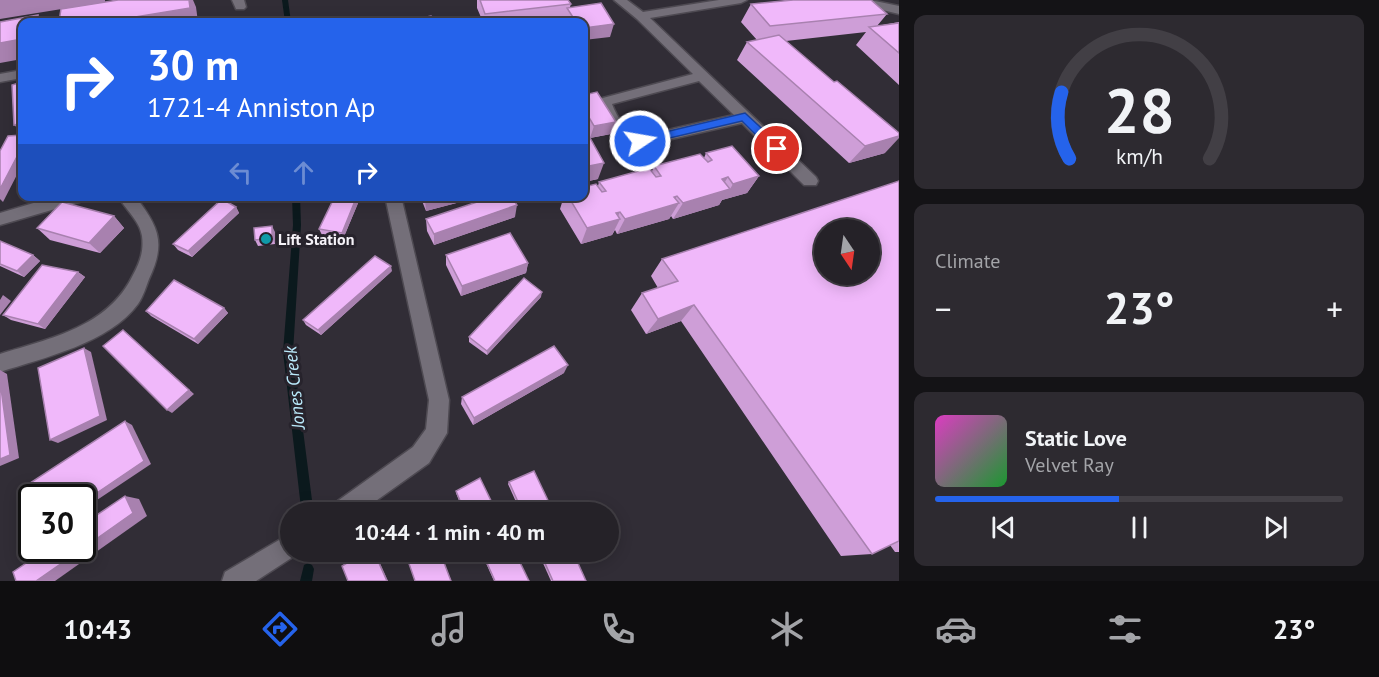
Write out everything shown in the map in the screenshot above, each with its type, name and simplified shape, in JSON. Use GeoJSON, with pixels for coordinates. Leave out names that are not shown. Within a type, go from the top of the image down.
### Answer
{"type":"FeatureCollection","features":[{"type":"Feature","properties":{"kind":"street"},"geometry":{"type":"LineString","coordinates":[[620,0],[641,16],[810,181]]}},
{"type":"Feature","properties":{"kind":"street"},"geometry":{"type":"LineString","coordinates":[[641,16],[741,0]]}},
{"type":"Feature","properties":{"kind":"street"},"geometry":{"type":"LineString","coordinates":[[854,0],[897,12]]}},
{"type":"Feature","properties":{"kind":"street"},"geometry":{"type":"LineString","coordinates":[[0,78],[18,75]]}},
{"type":"Feature","properties":{"kind":"street"},"geometry":{"type":"LineString","coordinates":[[701,76],[604,102],[608,114],[626,137],[640,141],[745,117]]}},
{"type":"Feature","properties":{"kind":"street"},"geometry":{"type":"LineString","coordinates":[[0,219],[63,201]]}},
{"type":"Feature","properties":{"kind":"street"},"geometry":{"type":"LineString","coordinates":[[0,363],[70,340],[105,323],[131,299],[150,259],[150,234],[130,201]]}},
{"type":"Feature","properties":{"kind":"street"},"geometry":{"type":"LineString","coordinates":[[355,502],[421,455],[436,433],[439,400],[394,201]]}},
{"type":"Feature","properties":{"kind":"street"},"geometry":{"type":"LineString","coordinates":[[234,581],[280,552]]}},
{"type":"Feature","properties":{"kind":"building"},"geometry":{"type":"Polygon","coordinates":[[[118,0],[189,0],[190,8],[129,18],[60,18],[61,9],[118,0]]]}},
{"type":"Feature","properties":{"kind":"building"},"geometry":{"type":"Polygon","coordinates":[[[480,0],[568,0],[571,4],[485,14],[480,0]]]}},
{"type":"Feature","properties":{"kind":"building"},"geometry":{"type":"Polygon","coordinates":[[[793,0],[871,0],[887,14],[770,26],[751,4],[793,0]]]}},
{"type":"Feature","properties":{"kind":"building"},"geometry":{"type":"Polygon","coordinates":[[[601,3],[614,24],[588,27],[588,18],[573,18],[567,8],[601,3]]]}},
{"type":"Feature","properties":{"kind":"building"},"geometry":{"type":"Polygon","coordinates":[[[38,15],[38,18],[22,18],[38,15]]]}},
{"type":"Feature","properties":{"kind":"building"},"geometry":{"type":"Polygon","coordinates":[[[18,19],[18,40],[0,43],[0,22],[18,19]]]}},
{"type":"Feature","properties":{"kind":"building"},"geometry":{"type":"Polygon","coordinates":[[[899,23],[899,53],[869,27],[899,23]]]}},
{"type":"Feature","properties":{"kind":"building"},"geometry":{"type":"Polygon","coordinates":[[[779,35],[899,133],[899,136],[865,146],[747,42],[779,35]]]}},
{"type":"Feature","properties":{"kind":"building"},"geometry":{"type":"Polygon","coordinates":[[[18,83],[18,124],[14,125],[12,85],[18,83]]]}},
{"type":"Feature","properties":{"kind":"building"},"geometry":{"type":"Polygon","coordinates":[[[597,92],[616,122],[594,126],[588,116],[588,94],[597,92]]]}},
{"type":"Feature","properties":{"kind":"building"},"geometry":{"type":"Polygon","coordinates":[[[588,134],[604,163],[588,166],[588,134]]]}},
{"type":"Feature","properties":{"kind":"building"},"geometry":{"type":"Polygon","coordinates":[[[18,135],[18,155],[0,189],[0,151],[8,136],[18,135]]]}},
{"type":"Feature","properties":{"kind":"building"},"geometry":{"type":"Polygon","coordinates":[[[732,146],[759,176],[733,184],[728,177],[722,179],[730,189],[683,203],[677,196],[674,197],[679,203],[625,219],[620,212],[616,213],[620,219],[587,228],[571,201],[588,201],[588,186],[596,184],[602,192],[606,191],[599,182],[649,168],[656,177],[661,176],[654,166],[700,154],[708,162],[712,160],[706,153],[732,146]]]}},
{"type":"Feature","properties":{"kind":"building"},"geometry":{"type":"Polygon","coordinates":[[[899,181],[899,541],[872,554],[694,305],[658,319],[642,293],[678,281],[662,259],[899,181]]]}},
{"type":"Feature","properties":{"kind":"building"},"geometry":{"type":"Polygon","coordinates":[[[220,201],[226,201],[236,207],[188,251],[173,244],[220,201]]]}},
{"type":"Feature","properties":{"kind":"building"},"geometry":{"type":"Polygon","coordinates":[[[333,201],[355,201],[342,233],[319,229],[333,201]]]}},
{"type":"Feature","properties":{"kind":"building"},"geometry":{"type":"Polygon","coordinates":[[[480,201],[514,201],[517,205],[434,234],[426,219],[480,201]]]}},
{"type":"Feature","properties":{"kind":"building"},"geometry":{"type":"Polygon","coordinates":[[[62,202],[114,216],[89,243],[37,228],[62,202]]]}},
{"type":"Feature","properties":{"kind":"building"},"geometry":{"type":"Polygon","coordinates":[[[272,226],[272,238],[255,240],[254,228],[272,226]]]}},
{"type":"Feature","properties":{"kind":"building"},"geometry":{"type":"Polygon","coordinates":[[[510,233],[528,263],[462,286],[446,255],[510,233]]]}},
{"type":"Feature","properties":{"kind":"building"},"geometry":{"type":"Polygon","coordinates":[[[0,241],[33,255],[17,271],[0,264],[0,241]]]}},
{"type":"Feature","properties":{"kind":"building"},"geometry":{"type":"Polygon","coordinates":[[[375,256],[391,266],[318,330],[303,320],[375,256]]]}},
{"type":"Feature","properties":{"kind":"building"},"geometry":{"type":"Polygon","coordinates":[[[42,265],[78,272],[38,324],[3,315],[42,265]]]}},
{"type":"Feature","properties":{"kind":"building"},"geometry":{"type":"Polygon","coordinates":[[[524,278],[542,292],[487,351],[469,337],[524,278]]]}},
{"type":"Feature","properties":{"kind":"building"},"geometry":{"type":"Polygon","coordinates":[[[174,280],[224,308],[194,339],[146,311],[174,280]]]}},
{"type":"Feature","properties":{"kind":"building"},"geometry":{"type":"Polygon","coordinates":[[[123,330],[189,390],[167,410],[103,346],[123,330]]]}},
{"type":"Feature","properties":{"kind":"building"},"geometry":{"type":"Polygon","coordinates":[[[554,346],[568,365],[474,418],[462,397],[554,346]]]}},
{"type":"Feature","properties":{"kind":"building"},"geometry":{"type":"Polygon","coordinates":[[[84,348],[100,416],[50,440],[38,368],[84,348]]]}},
{"type":"Feature","properties":{"kind":"building"},"geometry":{"type":"Polygon","coordinates":[[[0,381],[10,455],[0,459],[0,381]]]}},
{"type":"Feature","properties":{"kind":"building"},"geometry":{"type":"Polygon","coordinates":[[[125,421],[144,461],[96,494],[96,484],[30,483],[125,421]]]}},
{"type":"Feature","properties":{"kind":"building"},"geometry":{"type":"Polygon","coordinates":[[[534,471],[549,502],[518,502],[509,482],[534,471]]]}},
{"type":"Feature","properties":{"kind":"building"},"geometry":{"type":"Polygon","coordinates":[[[480,478],[492,502],[460,502],[456,491],[480,478]]]}},
{"type":"Feature","properties":{"kind":"building"},"geometry":{"type":"Polygon","coordinates":[[[125,496],[133,513],[96,539],[96,516],[125,496]]]}},
{"type":"Feature","properties":{"kind":"building"},"geometry":{"type":"Polygon","coordinates":[[[28,562],[63,562],[36,581],[16,581],[13,572],[28,562]]]}},
{"type":"Feature","properties":{"kind":"building"},"geometry":{"type":"Polygon","coordinates":[[[349,562],[378,562],[387,581],[348,581],[342,566],[349,562]]]}},
{"type":"Feature","properties":{"kind":"building"},"geometry":{"type":"Polygon","coordinates":[[[408,562],[444,562],[451,581],[415,581],[408,562]]]}},
{"type":"Feature","properties":{"kind":"building"},"geometry":{"type":"Polygon","coordinates":[[[486,562],[520,562],[529,581],[495,581],[486,562]]]}},
{"type":"Feature","properties":{"kind":"building"},"geometry":{"type":"Polygon","coordinates":[[[544,562],[577,562],[586,581],[553,581],[544,562]]]}},
{"type":"Feature","properties":{"kind":"waterway","name":"Jones Creek"},"geometry":{"type":"LineString","coordinates":[[285,0],[287,18]]}},
{"type":"Feature","properties":{"kind":"waterway","name":"Jones Creek"},"geometry":{"type":"LineString","coordinates":[[296,201],[297,225],[288,352],[306,502]]}},
{"type":"Feature","properties":{"kind":"waterway","name":"Jones Creek"},"geometry":{"type":"LineString","coordinates":[[306,581],[308,569]]}},
{"type":"Feature","properties":{"kind":"place","name":"Lift Station"},"geometry":{"type":"Point","coordinates":[266,239]}},
{"type":"Feature","properties":{"kind":"route"},"geometry":{"type":"LineString","coordinates":[[640,141],[657,139],[745,117],[777,149]]}}]}
